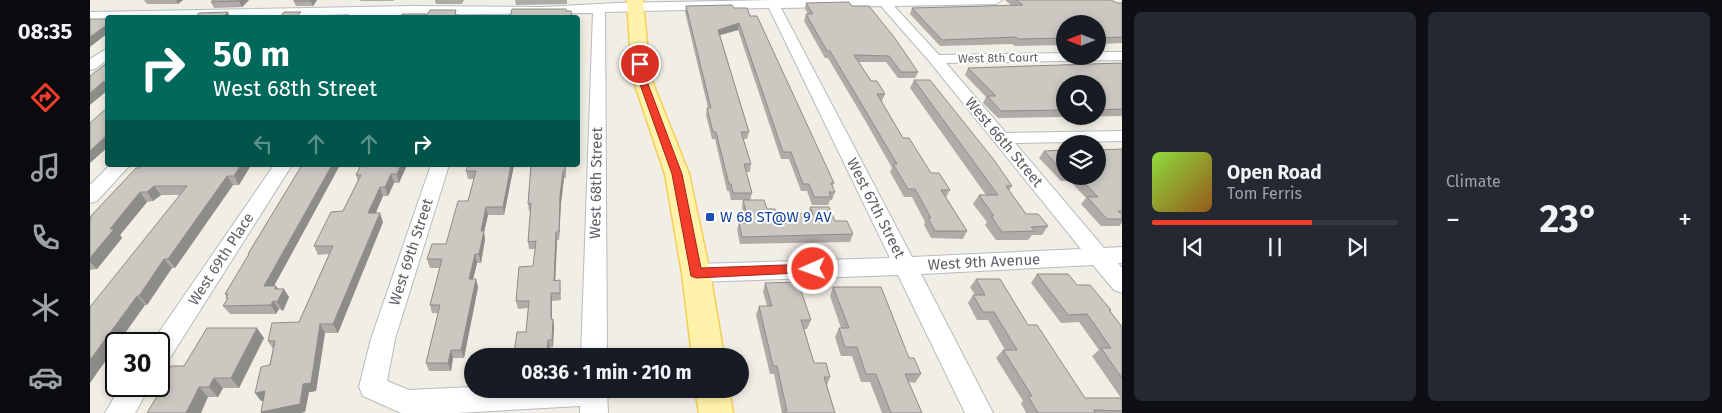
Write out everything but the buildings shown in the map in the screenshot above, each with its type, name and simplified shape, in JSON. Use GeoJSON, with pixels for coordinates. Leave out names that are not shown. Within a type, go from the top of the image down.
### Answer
{"type":"FeatureCollection","features":[{"type":"Feature","properties":{"kind":"main road"},"geometry":{"type":"LineString","coordinates":[[608,4],[641,76],[677,174],[696,273],[707,348]]}},
{"type":"Feature","properties":{"kind":"main road"},"geometry":{"type":"LineString","coordinates":[[714,398],[716,413]]}},
{"type":"Feature","properties":{"kind":"street"},"geometry":{"type":"LineString","coordinates":[[106,15],[127,0]]}},
{"type":"Feature","properties":{"kind":"street"},"geometry":{"type":"LineString","coordinates":[[176,15],[266,11],[382,14],[415,5],[490,13],[511,9],[608,4],[749,2],[773,4],[996,0]]}},
{"type":"Feature","properties":{"kind":"street","name":"West 66th Street"},"geometry":{"type":"LineString","coordinates":[[884,2],[935,59],[1122,284]]}},
{"type":"Feature","properties":{"kind":"street","name":"West 68th Street"},"geometry":{"type":"LineString","coordinates":[[594,348],[608,4]]}},
{"type":"Feature","properties":{"kind":"street","name":"West 67th Street"},"geometry":{"type":"LineString","coordinates":[[773,4],[979,413]]}},
{"type":"Feature","properties":{"kind":"street"},"geometry":{"type":"LineString","coordinates":[[90,16],[105,16]]}},
{"type":"Feature","properties":{"kind":"street"},"geometry":{"type":"LineString","coordinates":[[90,66],[105,54]]}},
{"type":"Feature","properties":{"kind":"street","name":"West 8th Court"},"geometry":{"type":"LineString","coordinates":[[935,59],[1122,56]]}},
{"type":"Feature","properties":{"kind":"street"},"geometry":{"type":"LineString","coordinates":[[1000,138],[1122,136]]}},
{"type":"Feature","properties":{"kind":"street"},"geometry":{"type":"LineString","coordinates":[[96,190],[119,167]]}},
{"type":"Feature","properties":{"kind":"street","name":"West 69th Place"},"geometry":{"type":"LineString","coordinates":[[170,336],[282,167]]}},
{"type":"Feature","properties":{"kind":"street","name":"West 69th Street"},"geometry":{"type":"LineString","coordinates":[[439,167],[383,340],[372,387],[408,403],[594,398]]}},
{"type":"Feature","properties":{"kind":"street","name":"West 9th Avenue"},"geometry":{"type":"LineString","coordinates":[[696,273],[905,266],[1122,255]]}},
{"type":"Feature","properties":{"kind":"street"},"geometry":{"type":"LineString","coordinates":[[119,413],[130,397]]}},
{"type":"Feature","properties":{"kind":"place","name":"W 68 ST@W 9 AV"},"geometry":{"type":"Point","coordinates":[710,217]}},
{"type":"Feature","properties":{"kind":"route"},"geometry":{"type":"LineString","coordinates":[[640,64],[641,76],[677,174],[696,273],[813,269]]}}]}
